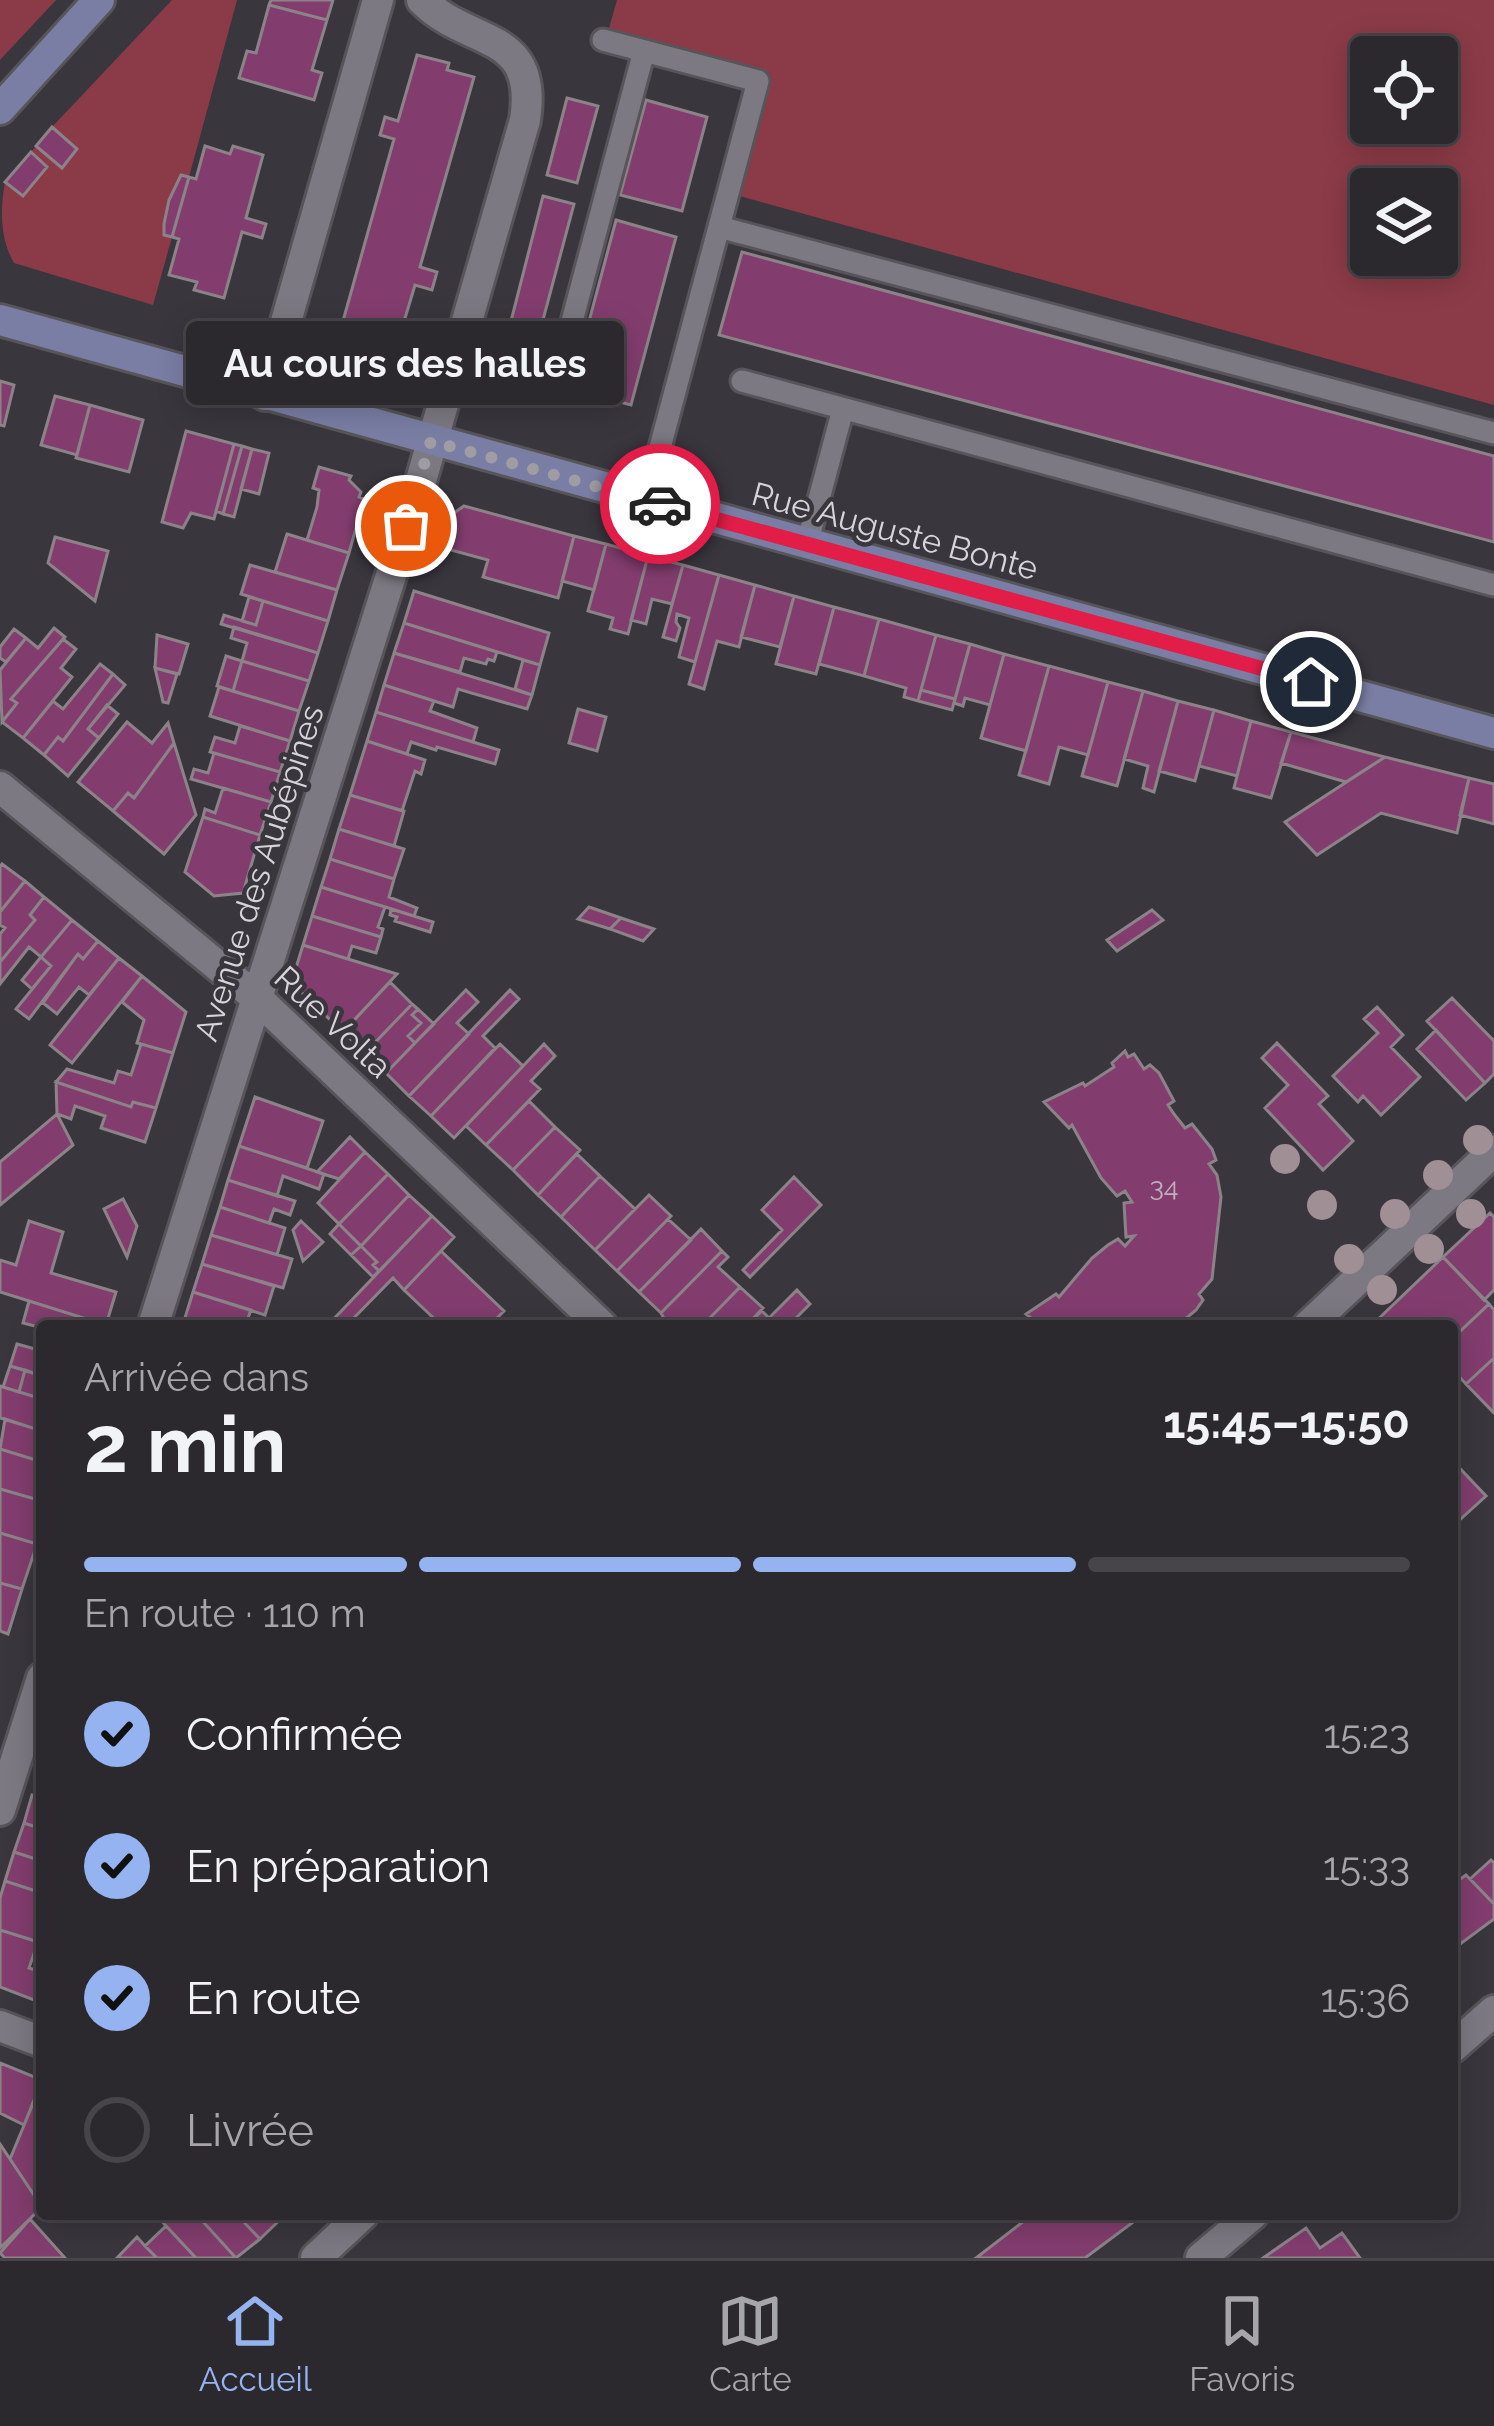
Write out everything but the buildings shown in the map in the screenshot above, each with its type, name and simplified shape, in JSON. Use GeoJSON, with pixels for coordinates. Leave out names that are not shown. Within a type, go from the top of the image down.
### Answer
{"type":"FeatureCollection","features":[{"type":"Feature","properties":{"kind":"street"},"geometry":{"type":"LineString","coordinates":[[0,109],[99,0]]}},
{"type":"Feature","properties":{"kind":"street"},"geometry":{"type":"LineString","coordinates":[[265,395],[378,0]]}},
{"type":"Feature","properties":{"kind":"street","name":"Avenue des Aubépines"},"geometry":{"type":"LineString","coordinates":[[155,1320],[431,441],[528,98],[527,80],[508,50],[454,10],[422,0]]}},
{"type":"Feature","properties":{"kind":"street","name":"Rue Auguste Bonte"},"geometry":{"type":"LineString","coordinates":[[0,320],[1494,733]]}},
{"type":"Feature","properties":{"kind":"street","name":"Rue Volta"},"geometry":{"type":"LineString","coordinates":[[0,787],[258,999],[596,1320]]}},
{"type":"Feature","properties":{"kind":"street"},"geometry":{"type":"LineString","coordinates":[[1314,1320],[1494,1151]]}},
{"type":"Feature","properties":{"kind":"street"},"geometry":{"type":"LineString","coordinates":[[0,1810],[36,1697]]}},
{"type":"Feature","properties":{"kind":"street"},"geometry":{"type":"LineString","coordinates":[[1458,2043],[1494,2011]]}},
{"type":"Feature","properties":{"kind":"street"},"geometry":{"type":"LineString","coordinates":[[0,2026],[36,2040]]}},
{"type":"Feature","properties":{"kind":"street"},"geometry":{"type":"LineString","coordinates":[[316,2258],[357,2220]]}},
{"type":"Feature","properties":{"kind":"street"},"geometry":{"type":"LineString","coordinates":[[1201,2258],[1246,2220]]}},
{"type":"Feature","properties":{"kind":"lane"},"geometry":{"type":"LineString","coordinates":[[603,40],[758,81],[646,500]]}},
{"type":"Feature","properties":{"kind":"lane"},"geometry":{"type":"LineString","coordinates":[[554,389],[644,50]]}},
{"type":"Feature","properties":{"kind":"lane"},"geometry":{"type":"LineString","coordinates":[[719,227],[1494,433]]}},
{"type":"Feature","properties":{"kind":"lane"},"geometry":{"type":"LineString","coordinates":[[742,381],[1494,585]]}},
{"type":"Feature","properties":{"kind":"lane"},"geometry":{"type":"LineString","coordinates":[[807,544],[844,409]]}},
{"type":"Feature","properties":{"kind":"shaded area"},"geometry":{"type":"Polygon","coordinates":[[[0,0],[56,0],[0,60],[0,0]]]}},
{"type":"Feature","properties":{"kind":"shaded area"},"geometry":{"type":"Polygon","coordinates":[[[172,0],[237,0],[189,177],[180,175],[167,207],[164,235],[172,237],[153,305],[14,263],[2,224],[5,182],[23,195],[47,167],[31,152],[36,146],[62,167],[77,149],[52,127],[172,0]]]}},
{"type":"Feature","properties":{"kind":"shaded area"},"geometry":{"type":"Polygon","coordinates":[[[617,0],[1494,0],[1494,405],[736,195],[768,78],[608,32],[617,0]]]}},
{"type":"Feature","properties":{"kind":"way so far"},"geometry":{"type":"LineString","coordinates":[[406,526],[431,441],[660,504]]}},
{"type":"Feature","properties":{"kind":"place","name":"Au cours des halles"},"geometry":{"type":"Point","coordinates":[406,526]}},
{"type":"Feature","properties":{"kind":"route"},"geometry":{"type":"LineString","coordinates":[[660,504],[1311,682]]}}]}
